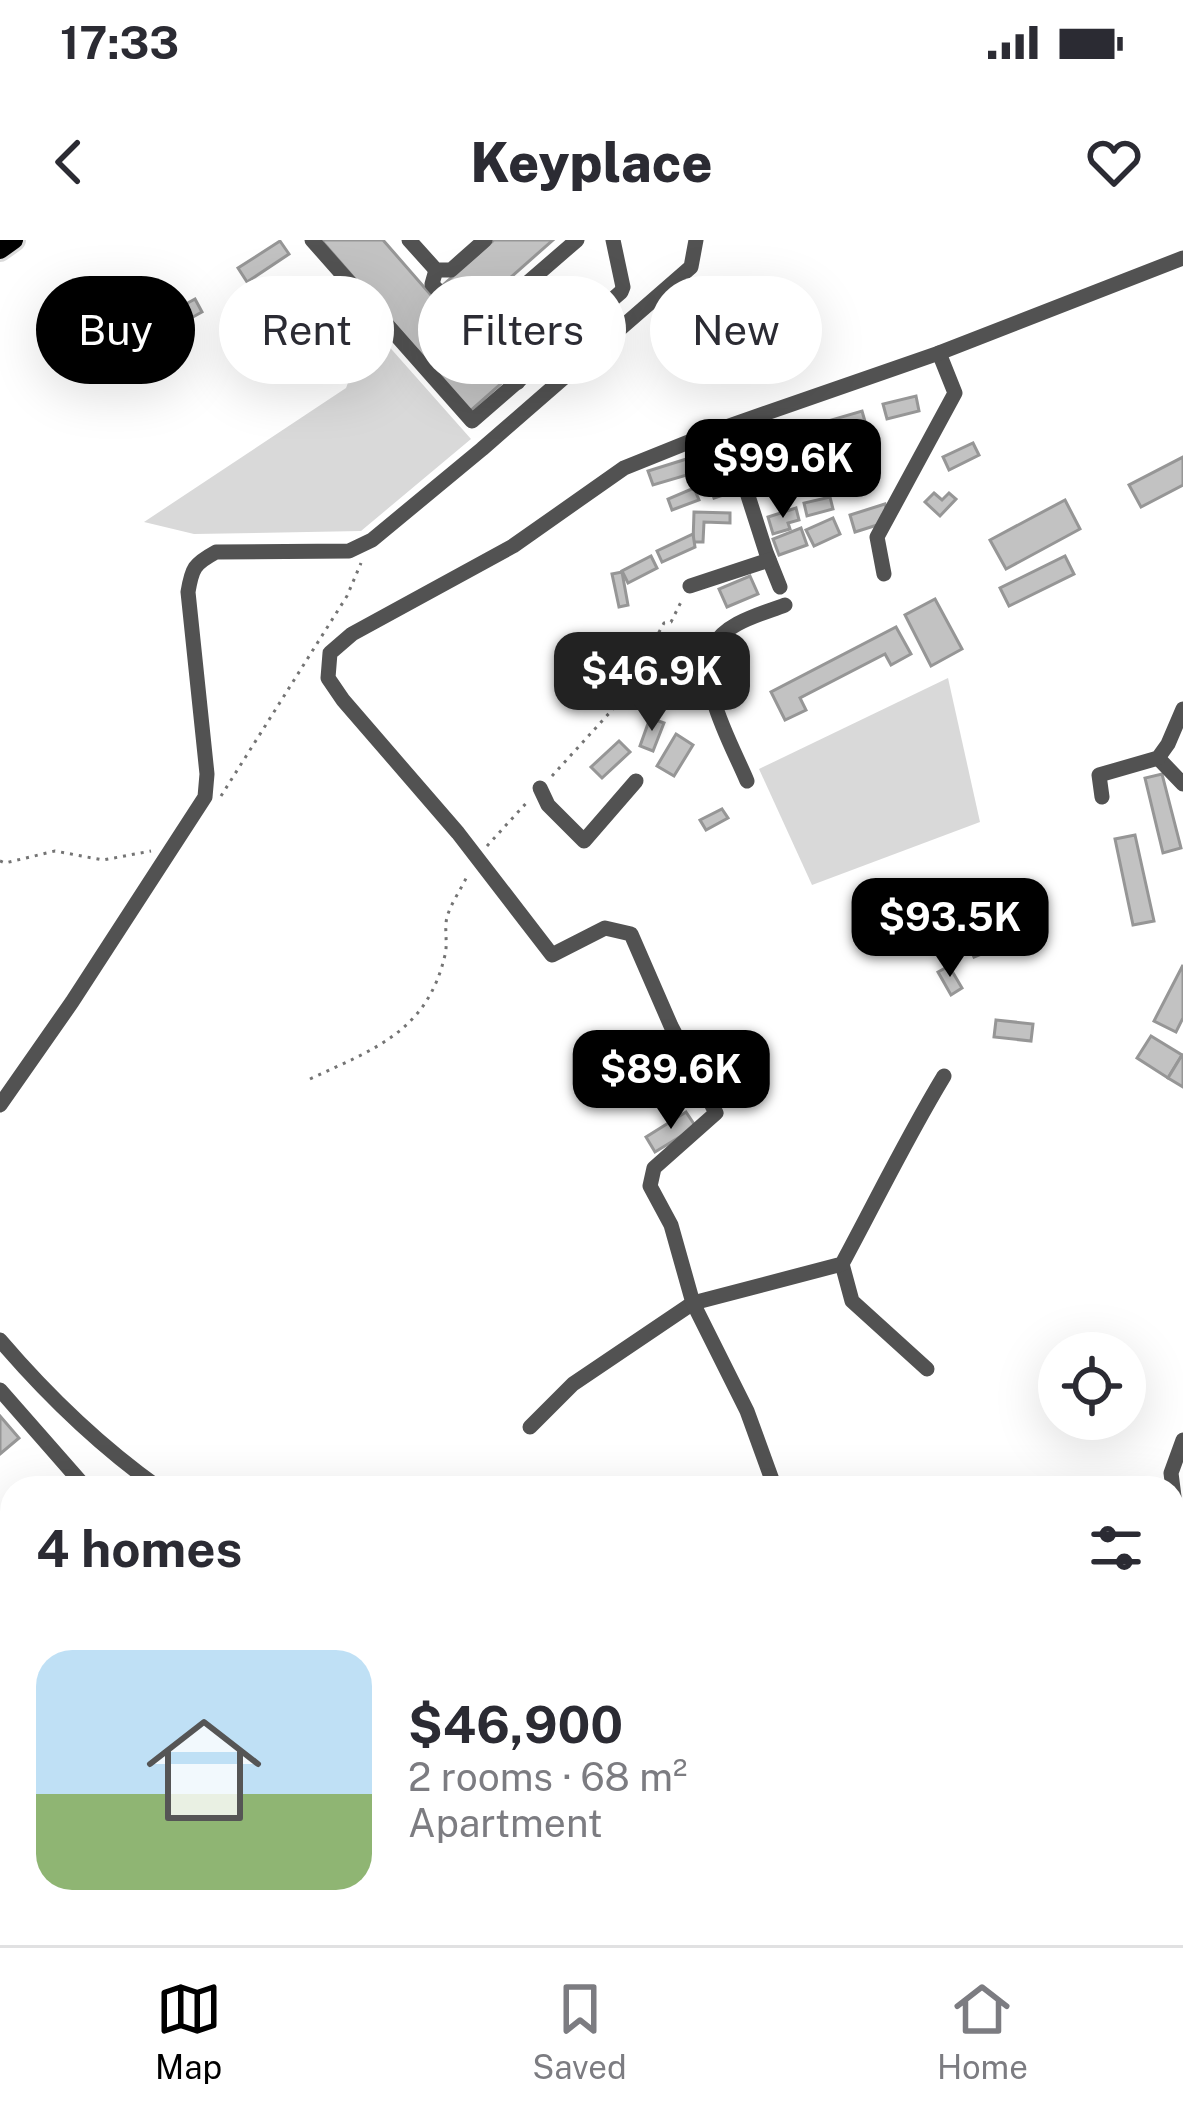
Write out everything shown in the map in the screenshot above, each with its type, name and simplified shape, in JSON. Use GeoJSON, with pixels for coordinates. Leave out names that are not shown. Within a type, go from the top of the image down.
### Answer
{"type":"FeatureCollection","features":[{"type":"Feature","properties":{"kind":"main road"},"geometry":{"type":"LineString","coordinates":[[0,250],[14,240]]}},
{"type":"Feature","properties":{"kind":"street"},"geometry":{"type":"LineString","coordinates":[[312,240],[418,360]]}},
{"type":"Feature","properties":{"kind":"street"},"geometry":{"type":"LineString","coordinates":[[409,240],[436,270],[451,270],[485,240]]}},
{"type":"Feature","properties":{"kind":"street"},"geometry":{"type":"LineString","coordinates":[[535,276],[577,240]]}},
{"type":"Feature","properties":{"kind":"street"},"geometry":{"type":"LineString","coordinates":[[613,240],[621,276]]}},
{"type":"Feature","properties":{"kind":"street"},"geometry":{"type":"LineString","coordinates":[[0,1106],[205,797],[207,774],[188,592],[192,570],[216,552],[349,550],[372,540],[691,267],[696,240]]}},
{"type":"Feature","properties":{"kind":"street"},"geometry":{"type":"LineString","coordinates":[[771,1476],[747,1411],[693,1303],[671,1225],[650,1186],[654,1168],[716,1113],[631,934],[605,928],[553,955],[477,857],[343,700],[328,678],[330,653],[352,634],[513,546],[624,468],[1183,258]]}},
{"type":"Feature","properties":{"kind":"street"},"geometry":{"type":"LineString","coordinates":[[434,276],[436,270]]}},
{"type":"Feature","properties":{"kind":"street"},"geometry":{"type":"LineString","coordinates":[[884,574],[877,537],[955,393],[939,353]]}},
{"type":"Feature","properties":{"kind":"street"},"geometry":{"type":"LineString","coordinates":[[439,384],[472,421],[516,384]]}},
{"type":"Feature","properties":{"kind":"street"},"geometry":{"type":"LineString","coordinates":[[726,427],[781,587]]}},
{"type":"Feature","properties":{"kind":"street"},"geometry":{"type":"LineString","coordinates":[[690,586],[769,560]]}},
{"type":"Feature","properties":{"kind":"street"},"geometry":{"type":"LineString","coordinates":[[748,782],[712,697],[713,647],[730,629],[785,605]]}},
{"type":"Feature","properties":{"kind":"street"},"geometry":{"type":"LineString","coordinates":[[1102,797],[1099,775],[1158,758],[1183,709]]}},
{"type":"Feature","properties":{"kind":"street"},"geometry":{"type":"LineString","coordinates":[[1158,758],[1183,784]]}},
{"type":"Feature","properties":{"kind":"street"},"geometry":{"type":"LineString","coordinates":[[540,788],[548,806],[584,841],[636,781]]}},
{"type":"Feature","properties":{"kind":"street"},"geometry":{"type":"LineString","coordinates":[[927,1369],[852,1301],[842,1264],[900,1149],[944,1076]]}},
{"type":"Feature","properties":{"kind":"street"},"geometry":{"type":"LineString","coordinates":[[530,1427],[573,1384],[693,1303],[842,1264]]}},
{"type":"Feature","properties":{"kind":"street"},"geometry":{"type":"LineString","coordinates":[[0,1340],[37,1382],[144,1476]]}},
{"type":"Feature","properties":{"kind":"street"},"geometry":{"type":"LineString","coordinates":[[0,1390],[75,1476]]}},
{"type":"Feature","properties":{"kind":"street"},"geometry":{"type":"LineString","coordinates":[[1172,1476],[1183,1440]]}},
{"type":"Feature","properties":{"kind":"path"},"geometry":{"type":"LineString","coordinates":[[220,797],[346,596],[372,540]]}},
{"type":"Feature","properties":{"kind":"path"},"geometry":{"type":"LineString","coordinates":[[310,1079],[386,1044],[414,1020],[445,957],[446,920],[477,857],[623,698],[690,586]]}},
{"type":"Feature","properties":{"kind":"path"},"geometry":{"type":"LineString","coordinates":[[0,861],[55,850],[103,860],[172,847]]}},
{"type":"Feature","properties":{"kind":"shaded area"},"geometry":{"type":"Polygon","coordinates":[[[394,352],[471,439],[361,531],[194,534],[144,522],[348,384],[394,384],[394,352]]]}},
{"type":"Feature","properties":{"kind":"shaded area"},"geometry":{"type":"Polygon","coordinates":[[[948,678],[980,822],[812,885],[759,769],[948,678]]]}},
{"type":"Feature","properties":{"kind":"building"},"geometry":{"type":"Polygon","coordinates":[[[321,240],[383,240],[418,280],[418,351],[394,324],[394,276],[352,276],[321,240]]]}},
{"type":"Feature","properties":{"kind":"building"},"geometry":{"type":"Polygon","coordinates":[[[494,240],[553,240],[512,276],[453,276],[494,240]]]}},
{"type":"Feature","properties":{"kind":"building"},"geometry":{"type":"Polygon","coordinates":[[[280,241],[289,254],[256,276],[243,276],[238,268],[280,241]]]}},
{"type":"Feature","properties":{"kind":"building"},"geometry":{"type":"Polygon","coordinates":[[[446,384],[500,384],[470,411],[446,384]]]}},
{"type":"Feature","properties":{"kind":"building"},"geometry":{"type":"Polygon","coordinates":[[[916,396],[919,411],[887,419],[883,404],[916,396]]]}},
{"type":"Feature","properties":{"kind":"building"},"geometry":{"type":"Polygon","coordinates":[[[862,411],[872,446],[756,480],[746,445],[862,411]]]}},
{"type":"Feature","properties":{"kind":"building"},"geometry":{"type":"Polygon","coordinates":[[[973,443],[979,455],[949,470],[943,457],[973,443]]]}},
{"type":"Feature","properties":{"kind":"building"},"geometry":{"type":"Polygon","coordinates":[[[714,449],[715,454],[727,451],[729,461],[707,467],[703,452],[714,449]]]}},
{"type":"Feature","properties":{"kind":"building"},"geometry":{"type":"Polygon","coordinates":[[[693,457],[697,472],[653,485],[648,471],[693,457]]]}},
{"type":"Feature","properties":{"kind":"building"},"geometry":{"type":"Polygon","coordinates":[[[1183,457],[1183,485],[1141,507],[1129,485],[1183,457]]]}},
{"type":"Feature","properties":{"kind":"building"},"geometry":{"type":"Polygon","coordinates":[[[734,478],[738,490],[714,498],[710,486],[734,478]]]}},
{"type":"Feature","properties":{"kind":"building"},"geometry":{"type":"Polygon","coordinates":[[[694,488],[699,500],[672,510],[668,499],[694,488]]]}},
{"type":"Feature","properties":{"kind":"building"},"geometry":{"type":"Polygon","coordinates":[[[934,493],[942,500],[949,493],[956,499],[940,516],[925,502],[934,493]]]}},
{"type":"Feature","properties":{"kind":"building"},"geometry":{"type":"Polygon","coordinates":[[[830,497],[833,509],[807,516],[804,503],[830,497]]]}},
{"type":"Feature","properties":{"kind":"building"},"geometry":{"type":"Polygon","coordinates":[[[1065,500],[1080,529],[1006,569],[990,540],[1065,500]]]}},
{"type":"Feature","properties":{"kind":"building"},"geometry":{"type":"Polygon","coordinates":[[[885,504],[890,521],[855,532],[850,515],[885,504]]]}},
{"type":"Feature","properties":{"kind":"building"},"geometry":{"type":"Polygon","coordinates":[[[796,508],[799,520],[788,523],[790,529],[773,534],[768,517],[796,508]]]}},
{"type":"Feature","properties":{"kind":"building"},"geometry":{"type":"Polygon","coordinates":[[[694,512],[730,513],[730,523],[704,522],[703,542],[693,542],[694,512]]]}},
{"type":"Feature","properties":{"kind":"building"},"geometry":{"type":"Polygon","coordinates":[[[833,518],[840,534],[814,546],[806,530],[833,518]]]}},
{"type":"Feature","properties":{"kind":"building"},"geometry":{"type":"Polygon","coordinates":[[[801,528],[807,545],[779,555],[773,539],[801,528]]]}},
{"type":"Feature","properties":{"kind":"building"},"geometry":{"type":"Polygon","coordinates":[[[693,534],[695,547],[662,562],[657,551],[693,534]]]}},
{"type":"Feature","properties":{"kind":"building"},"geometry":{"type":"Polygon","coordinates":[[[651,556],[657,568],[628,583],[622,571],[651,556]]]}},
{"type":"Feature","properties":{"kind":"building"},"geometry":{"type":"Polygon","coordinates":[[[1065,556],[1074,574],[1009,606],[1000,588],[1065,556]]]}},
{"type":"Feature","properties":{"kind":"building"},"geometry":{"type":"Polygon","coordinates":[[[622,572],[628,605],[619,607],[612,574],[622,572]]]}},
{"type":"Feature","properties":{"kind":"building"},"geometry":{"type":"Polygon","coordinates":[[[750,576],[758,594],[727,607],[719,589],[750,576]]]}},
{"type":"Feature","properties":{"kind":"building"},"geometry":{"type":"Polygon","coordinates":[[[935,599],[962,649],[931,666],[905,615],[935,599]]]}},
{"type":"Feature","properties":{"kind":"building"},"geometry":{"type":"Polygon","coordinates":[[[896,627],[911,654],[891,665],[885,654],[800,698],[806,710],[785,720],[771,692],[896,627]]]}},
{"type":"Feature","properties":{"kind":"building"},"geometry":{"type":"Polygon","coordinates":[[[645,679],[664,686],[658,703],[639,696],[645,679]]]}},
{"type":"Feature","properties":{"kind":"building"},"geometry":{"type":"Polygon","coordinates":[[[650,718],[664,723],[653,751],[640,746],[650,718]]]}},
{"type":"Feature","properties":{"kind":"building"},"geometry":{"type":"Polygon","coordinates":[[[676,734],[693,745],[674,776],[657,766],[676,734]]]}},
{"type":"Feature","properties":{"kind":"building"},"geometry":{"type":"Polygon","coordinates":[[[619,741],[630,752],[602,778],[591,767],[619,741]]]}},
{"type":"Feature","properties":{"kind":"building"},"geometry":{"type":"Polygon","coordinates":[[[1162,774],[1181,848],[1163,853],[1145,778],[1162,774]]]}},
{"type":"Feature","properties":{"kind":"building"},"geometry":{"type":"Polygon","coordinates":[[[722,809],[728,818],[706,830],[700,820],[722,809]]]}},
{"type":"Feature","properties":{"kind":"building"},"geometry":{"type":"Polygon","coordinates":[[[1135,835],[1154,921],[1133,925],[1115,839],[1135,835]]]}},
{"type":"Feature","properties":{"kind":"building"},"geometry":{"type":"Polygon","coordinates":[[[972,912],[989,951],[974,957],[957,919],[972,912]]]}},
{"type":"Feature","properties":{"kind":"building"},"geometry":{"type":"Polygon","coordinates":[[[1183,965],[1183,1018],[1176,1032],[1154,1021],[1183,965]]]}},
{"type":"Feature","properties":{"kind":"building"},"geometry":{"type":"Polygon","coordinates":[[[949,966],[962,988],[951,995],[938,972],[949,966]]]}},
{"type":"Feature","properties":{"kind":"building"},"geometry":{"type":"Polygon","coordinates":[[[996,1020],[1033,1024],[1031,1041],[994,1037],[996,1020]]]}},
{"type":"Feature","properties":{"kind":"building"},"geometry":{"type":"Polygon","coordinates":[[[1151,1036],[1182,1055],[1168,1078],[1137,1058],[1151,1036]]]}},
{"type":"Feature","properties":{"kind":"building"},"geometry":{"type":"Polygon","coordinates":[[[1183,1055],[1183,1087],[1168,1078],[1183,1055]]]}},
{"type":"Feature","properties":{"kind":"building"},"geometry":{"type":"Polygon","coordinates":[[[686,1112],[696,1127],[655,1152],[646,1137],[686,1112]]]}},
{"type":"Feature","properties":{"kind":"building"},"geometry":{"type":"Polygon","coordinates":[[[0,1416],[19,1438],[0,1454],[0,1416]]]}}]}
